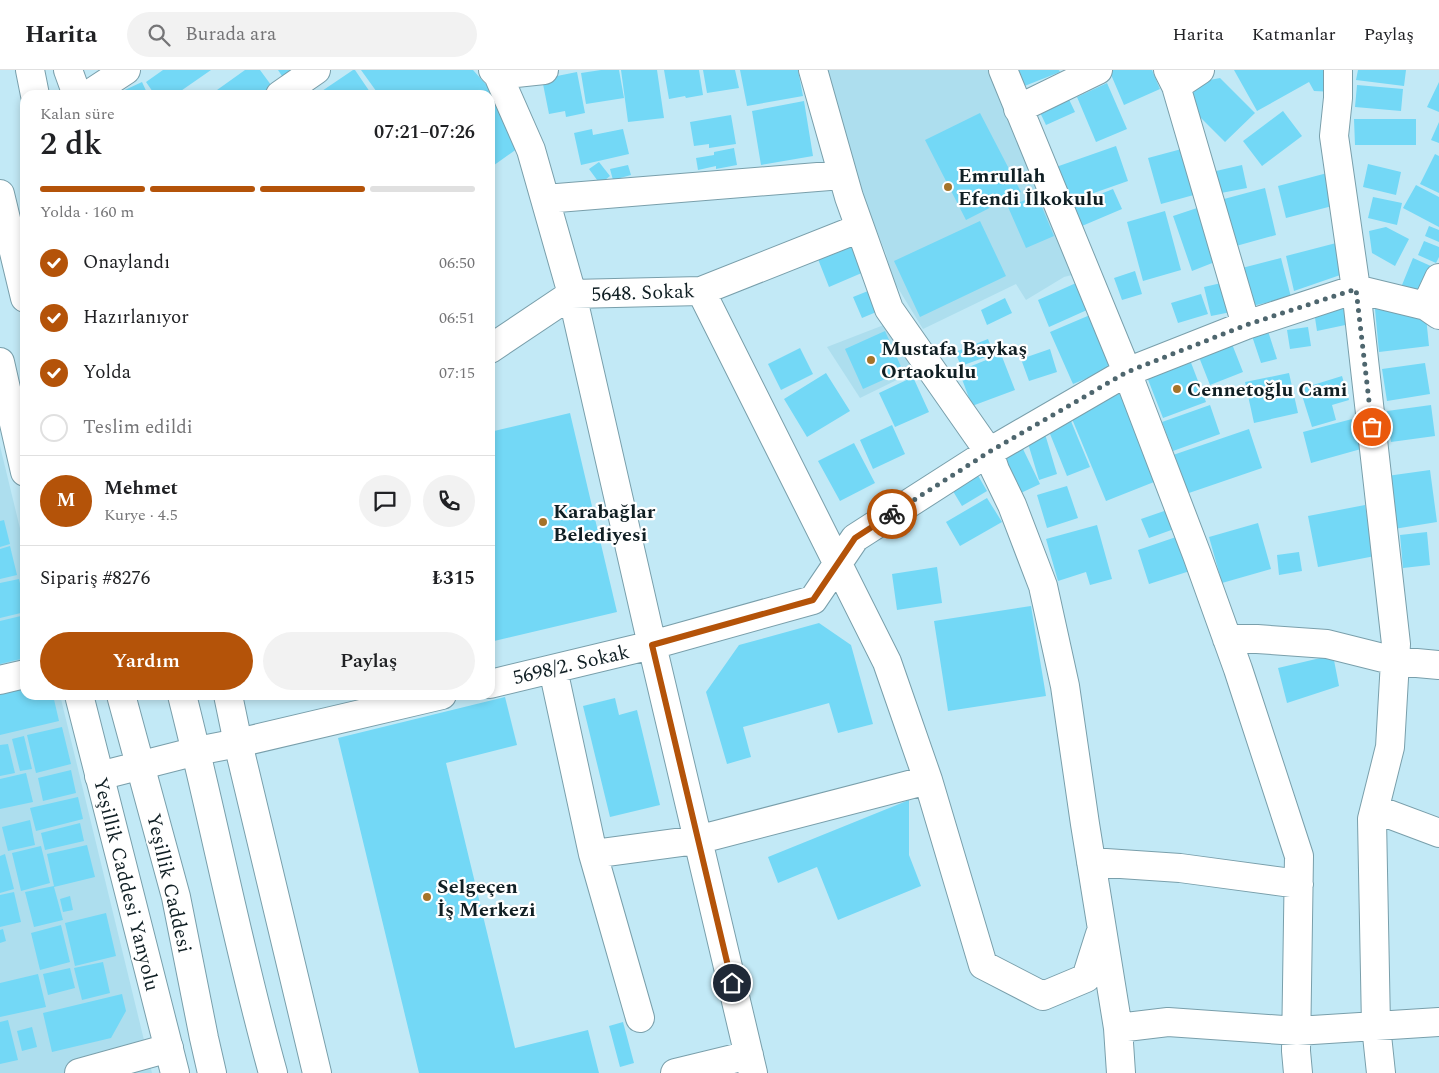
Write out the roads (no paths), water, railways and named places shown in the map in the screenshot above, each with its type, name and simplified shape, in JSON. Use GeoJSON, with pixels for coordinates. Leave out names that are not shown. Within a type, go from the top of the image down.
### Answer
{"type":"FeatureCollection","features":[{"type":"Feature","properties":{"kind":"main road"},"geometry":{"type":"LineString","coordinates":[[30,70],[34,90]]}},
{"type":"Feature","properties":{"kind":"main road"},"geometry":{"type":"LineString","coordinates":[[68,70],[76,90]]}},
{"type":"Feature","properties":{"kind":"main road"},"geometry":{"type":"LineString","coordinates":[[96,90],[126,70]]}},
{"type":"Feature","properties":{"kind":"main road"},"geometry":{"type":"LineString","coordinates":[[287,90],[316,70]]}},
{"type":"Feature","properties":{"kind":"main road"},"geometry":{"type":"LineString","coordinates":[[540,70],[496,73],[531,150],[572,294],[697,840],[751,1064],[675,1073]]}},
{"type":"Feature","properties":{"kind":"main road"},"geometry":{"type":"LineString","coordinates":[[813,70],[842,175],[889,309],[989,452],[995,470],[1012,505],[1042,586],[1065,686],[1118,1028],[1121,1073]]}},
{"type":"Feature","properties":{"kind":"main road"},"geometry":{"type":"LineString","coordinates":[[1003,70],[1127,372],[1197,555],[1227,639],[1298,856],[1298,1073]]}},
{"type":"Feature","properties":{"kind":"main road"},"geometry":{"type":"LineString","coordinates":[[1018,109],[1098,70]]}},
{"type":"Feature","properties":{"kind":"main road"},"geometry":{"type":"LineString","coordinates":[[1200,70],[1172,78],[1246,325]]}},
{"type":"Feature","properties":{"kind":"main road"},"geometry":{"type":"LineString","coordinates":[[1338,70],[1338,98],[1334,136],[1356,289],[1396,644],[1390,746],[1372,819],[1376,1026],[1381,1073]]}},
{"type":"Feature","properties":{"kind":"main road"},"geometry":{"type":"LineString","coordinates":[[545,199],[842,175]]}},
{"type":"Feature","properties":{"kind":"main road"},"geometry":{"type":"LineString","coordinates":[[0,194],[20,277]]}},
{"type":"Feature","properties":{"kind":"main road","name":"5648. Sokak"},"geometry":{"type":"LineString","coordinates":[[495,346],[572,294],[701,291],[860,228]]}},
{"type":"Feature","properties":{"kind":"main road"},"geometry":{"type":"LineString","coordinates":[[1356,289],[1432,310],[1439,278]]}},
{"type":"Feature","properties":{"kind":"main road","name":"5698/2. Sokak"},"geometry":{"type":"LineString","coordinates":[[495,683],[652,645],[813,600],[855,538],[989,452],[1127,372],[1246,325],[1356,289]]}},
{"type":"Feature","properties":{"kind":"main road"},"geometry":{"type":"LineString","coordinates":[[701,291],[887,662],[928,780],[982,965],[1043,996],[1086,978],[1102,930]]}},
{"type":"Feature","properties":{"kind":"main road"},"geometry":{"type":"LineString","coordinates":[[0,362],[20,450]]}},
{"type":"Feature","properties":{"kind":"main road"},"geometry":{"type":"LineString","coordinates":[[1227,639],[1327,644],[1395,661],[1439,665]]}},
{"type":"Feature","properties":{"kind":"main road"},"geometry":{"type":"LineString","coordinates":[[553,669],[593,854],[640,1018]]}},
{"type":"Feature","properties":{"kind":"main road"},"geometry":{"type":"LineString","coordinates":[[0,680],[20,675]]}},
{"type":"Feature","properties":{"kind":"main road","name":"Yeşillik Caddesi Yanyolu"},"geometry":{"type":"LineString","coordinates":[[80,700],[172,1061]]}},
{"type":"Feature","properties":{"kind":"main road","name":"Yeşillik Caddesi"},"geometry":{"type":"LineString","coordinates":[[122,700],[176,897],[212,1073]]}},
{"type":"Feature","properties":{"kind":"main road"},"geometry":{"type":"LineString","coordinates":[[183,700],[197,751],[255,1010],[272,1073]]}},
{"type":"Feature","properties":{"kind":"main road"},"geometry":{"type":"LineString","coordinates":[[229,700],[317,1073]]}},
{"type":"Feature","properties":{"kind":"main road"},"geometry":{"type":"LineString","coordinates":[[99,776],[197,751],[421,700]]}},
{"type":"Feature","properties":{"kind":"main road"},"geometry":{"type":"LineString","coordinates":[[593,854],[697,840],[928,780]]}},
{"type":"Feature","properties":{"kind":"main road"},"geometry":{"type":"LineString","coordinates":[[1375,809],[1439,833]]}},
{"type":"Feature","properties":{"kind":"main road"},"geometry":{"type":"LineString","coordinates":[[1091,862],[1180,868],[1299,884]]}},
{"type":"Feature","properties":{"kind":"main road"},"geometry":{"type":"LineString","coordinates":[[1118,1028],[1168,1022],[1297,1031],[1439,1022]]}},
{"type":"Feature","properties":{"kind":"main road"},"geometry":{"type":"LineString","coordinates":[[79,1073],[172,1061]]}},
{"type":"Feature","properties":{"kind":"place","name":"Emrullah Efendi İlkokulu"},"geometry":{"type":"Point","coordinates":[948,187]}},
{"type":"Feature","properties":{"kind":"place","name":"Mustafa Baykaş Ortaokulu"},"geometry":{"type":"Point","coordinates":[871,360]}},
{"type":"Feature","properties":{"kind":"place","name":"Cennetoğlu Cami"},"geometry":{"type":"Point","coordinates":[1177,389]}},
{"type":"Feature","properties":{"kind":"place","name":"Karabağlar Belediyesi"},"geometry":{"type":"Point","coordinates":[543,522]}},
{"type":"Feature","properties":{"kind":"place","name":"Selgeçen İş Merkezi"},"geometry":{"type":"Point","coordinates":[427,897]}}]}
